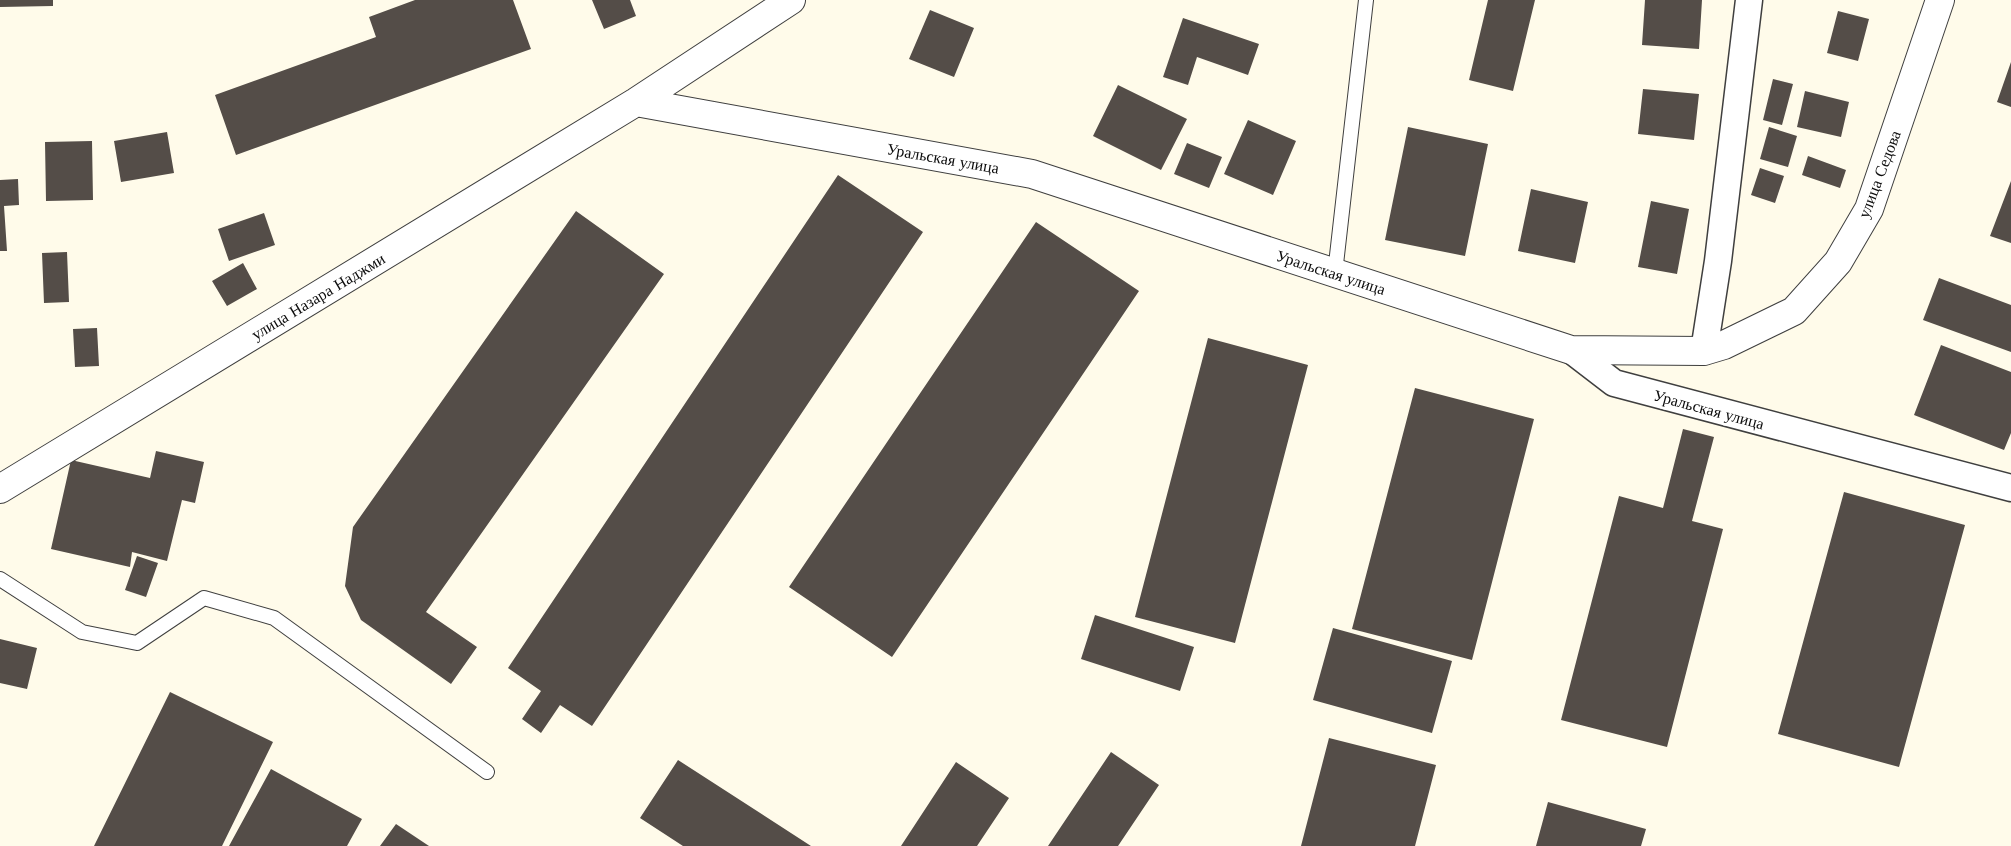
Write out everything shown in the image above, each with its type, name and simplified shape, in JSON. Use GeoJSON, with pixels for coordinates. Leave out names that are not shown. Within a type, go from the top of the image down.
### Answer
{"type":"FeatureCollection","features":[{"type":"Feature","properties":{"kind":"street","name":"улица Назара Наджми"},"geometry":{"type":"LineString","coordinates":[[0,489],[636,102],[791,0]]}},
{"type":"Feature","properties":{"kind":"street"},"geometry":{"type":"LineString","coordinates":[[1704,351],[1718,261],[1748,0]]}},
{"type":"Feature","properties":{"kind":"street","name":"улица Седова"},"geometry":{"type":"LineString","coordinates":[[1571,350],[1704,351],[1724,345],[1794,310],[1838,262],[1869,209],[1940,0]]}},
{"type":"Feature","properties":{"kind":"street","name":"Уральская улица"},"geometry":{"type":"LineString","coordinates":[[636,102],[1032,174],[1571,350],[1614,383],[2011,488]]}},
{"type":"Feature","properties":{"kind":"lane"},"geometry":{"type":"LineString","coordinates":[[1335,273],[1366,0]]}},
{"type":"Feature","properties":{"kind":"lane"},"geometry":{"type":"LineString","coordinates":[[0,579],[82,632],[137,643],[204,598],[274,618],[487,772]]}},
{"type":"Feature","properties":{"kind":"building"},"geometry":{"type":"Polygon","coordinates":[[[0,0],[53,0],[53,6],[0,7],[0,0]]]}},
{"type":"Feature","properties":{"kind":"building"},"geometry":{"type":"Polygon","coordinates":[[[415,0],[513,0],[531,49],[236,155],[215,95],[376,37],[369,17],[415,0]]]}},
{"type":"Feature","properties":{"kind":"building"},"geometry":{"type":"Polygon","coordinates":[[[592,0],[630,0],[636,16],[604,29],[592,0]]]}},
{"type":"Feature","properties":{"kind":"building"},"geometry":{"type":"Polygon","coordinates":[[[1488,0],[1535,0],[1513,91],[1469,80],[1488,0]]]}},
{"type":"Feature","properties":{"kind":"building"},"geometry":{"type":"Polygon","coordinates":[[[1645,0],[1702,0],[1699,49],[1642,45],[1645,0]]]}},
{"type":"Feature","properties":{"kind":"building"},"geometry":{"type":"Polygon","coordinates":[[[930,10],[974,28],[954,77],[909,59],[930,10]]]}},
{"type":"Feature","properties":{"kind":"building"},"geometry":{"type":"Polygon","coordinates":[[[1838,11],[1869,19],[1858,61],[1827,53],[1838,11]]]}},
{"type":"Feature","properties":{"kind":"building"},"geometry":{"type":"Polygon","coordinates":[[[1183,18],[1259,44],[1248,75],[1197,57],[1188,85],[1163,77],[1183,18]]]}},
{"type":"Feature","properties":{"kind":"building"},"geometry":{"type":"Polygon","coordinates":[[[2011,62],[2011,107],[1997,102],[2011,62]]]}},
{"type":"Feature","properties":{"kind":"building"},"geometry":{"type":"Polygon","coordinates":[[[1773,79],[1793,84],[1782,125],[1763,120],[1773,79]]]}},
{"type":"Feature","properties":{"kind":"building"},"geometry":{"type":"Polygon","coordinates":[[[1118,85],[1187,119],[1161,170],[1093,136],[1118,85]]]}},
{"type":"Feature","properties":{"kind":"building"},"geometry":{"type":"Polygon","coordinates":[[[1643,89],[1699,94],[1694,140],[1638,134],[1643,89]]]}},
{"type":"Feature","properties":{"kind":"building"},"geometry":{"type":"Polygon","coordinates":[[[1805,91],[1849,102],[1841,137],[1797,127],[1805,91]]]}},
{"type":"Feature","properties":{"kind":"building"},"geometry":{"type":"Polygon","coordinates":[[[1248,120],[1296,141],[1273,195],[1224,174],[1248,120]]]}},
{"type":"Feature","properties":{"kind":"building"},"geometry":{"type":"Polygon","coordinates":[[[1408,127],[1488,144],[1465,256],[1385,240],[1408,127]]]}},
{"type":"Feature","properties":{"kind":"building"},"geometry":{"type":"Polygon","coordinates":[[[1769,127],[1797,136],[1788,167],[1760,159],[1769,127]]]}},
{"type":"Feature","properties":{"kind":"building"},"geometry":{"type":"Polygon","coordinates":[[[167,132],[174,173],[121,182],[114,141],[167,132]]]}},
{"type":"Feature","properties":{"kind":"building"},"geometry":{"type":"Polygon","coordinates":[[[92,141],[93,200],[46,201],[45,142],[92,141]]]}},
{"type":"Feature","properties":{"kind":"building"},"geometry":{"type":"Polygon","coordinates":[[[1187,143],[1222,157],[1209,188],[1174,174],[1187,143]]]}},
{"type":"Feature","properties":{"kind":"building"},"geometry":{"type":"Polygon","coordinates":[[[1808,156],[1846,170],[1840,188],[1802,175],[1808,156]]]}},
{"type":"Feature","properties":{"kind":"building"},"geometry":{"type":"Polygon","coordinates":[[[1760,168],[1784,176],[1775,203],[1751,195],[1760,168]]]}},
{"type":"Feature","properties":{"kind":"building"},"geometry":{"type":"Polygon","coordinates":[[[838,175],[923,232],[592,726],[560,705],[541,733],[522,719],[541,691],[508,668],[838,175]]]}},
{"type":"Feature","properties":{"kind":"building"},"geometry":{"type":"Polygon","coordinates":[[[18,179],[19,205],[4,206],[7,251],[0,251],[0,180],[18,179]]]}},
{"type":"Feature","properties":{"kind":"building"},"geometry":{"type":"Polygon","coordinates":[[[2011,181],[2011,243],[1990,236],[2011,181]]]}},
{"type":"Feature","properties":{"kind":"building"},"geometry":{"type":"Polygon","coordinates":[[[1531,189],[1588,202],[1575,263],[1518,251],[1531,189]]]}},
{"type":"Feature","properties":{"kind":"building"},"geometry":{"type":"Polygon","coordinates":[[[1651,201],[1689,209],[1677,274],[1638,267],[1651,201]]]}},
{"type":"Feature","properties":{"kind":"building"},"geometry":{"type":"Polygon","coordinates":[[[576,211],[664,274],[426,612],[477,647],[451,684],[361,620],[345,586],[353,527],[576,211]]]}},
{"type":"Feature","properties":{"kind":"building"},"geometry":{"type":"Polygon","coordinates":[[[264,213],[275,245],[229,261],[218,229],[264,213]]]}},
{"type":"Feature","properties":{"kind":"building"},"geometry":{"type":"Polygon","coordinates":[[[1036,222],[1139,291],[892,657],[789,587],[1036,222]]]}},
{"type":"Feature","properties":{"kind":"building"},"geometry":{"type":"Polygon","coordinates":[[[67,252],[69,302],[44,303],[42,253],[67,252]]]}},
{"type":"Feature","properties":{"kind":"building"},"geometry":{"type":"Polygon","coordinates":[[[243,263],[257,289],[227,306],[212,281],[243,263]]]}},
{"type":"Feature","properties":{"kind":"building"},"geometry":{"type":"Polygon","coordinates":[[[1939,278],[2011,305],[2011,352],[1923,320],[1939,278]]]}},
{"type":"Feature","properties":{"kind":"building"},"geometry":{"type":"Polygon","coordinates":[[[97,328],[99,366],[75,367],[73,329],[97,328]]]}},
{"type":"Feature","properties":{"kind":"building"},"geometry":{"type":"Polygon","coordinates":[[[1208,338],[1308,365],[1235,643],[1135,617],[1208,338]]]}},
{"type":"Feature","properties":{"kind":"building"},"geometry":{"type":"Polygon","coordinates":[[[1941,345],[2011,372],[2011,433],[2004,450],[1914,415],[1941,345]]]}},
{"type":"Feature","properties":{"kind":"building"},"geometry":{"type":"Polygon","coordinates":[[[1415,388],[1534,419],[1472,660],[1352,629],[1415,388]]]}},
{"type":"Feature","properties":{"kind":"building"},"geometry":{"type":"Polygon","coordinates":[[[1683,429],[1714,437],[1692,521],[1723,529],[1667,747],[1561,720],[1619,496],[1663,508],[1683,429]]]}},
{"type":"Feature","properties":{"kind":"building"},"geometry":{"type":"Polygon","coordinates":[[[156,451],[204,462],[195,503],[182,500],[167,561],[132,552],[130,567],[51,549],[71,460],[150,478],[156,451]]]}},
{"type":"Feature","properties":{"kind":"building"},"geometry":{"type":"Polygon","coordinates":[[[1844,492],[1965,525],[1899,767],[1778,734],[1844,492]]]}},
{"type":"Feature","properties":{"kind":"building"},"geometry":{"type":"Polygon","coordinates":[[[137,556],[158,563],[146,597],[125,590],[137,556]]]}},
{"type":"Feature","properties":{"kind":"building"},"geometry":{"type":"Polygon","coordinates":[[[1095,615],[1194,647],[1180,691],[1081,659],[1095,615]]]}},
{"type":"Feature","properties":{"kind":"building"},"geometry":{"type":"Polygon","coordinates":[[[1333,628],[1452,661],[1432,733],[1313,700],[1333,628]]]}},
{"type":"Feature","properties":{"kind":"building"},"geometry":{"type":"Polygon","coordinates":[[[0,639],[37,648],[27,689],[0,683],[0,639]]]}},
{"type":"Feature","properties":{"kind":"building"},"geometry":{"type":"Polygon","coordinates":[[[170,692],[273,742],[222,846],[94,846],[170,692]]]}},
{"type":"Feature","properties":{"kind":"building"},"geometry":{"type":"Polygon","coordinates":[[[1329,738],[1436,765],[1415,846],[1301,846],[1329,738]]]}},
{"type":"Feature","properties":{"kind":"building"},"geometry":{"type":"Polygon","coordinates":[[[1111,752],[1159,785],[1118,846],[1048,846],[1111,752]]]}},
{"type":"Feature","properties":{"kind":"building"},"geometry":{"type":"Polygon","coordinates":[[[678,760],[811,846],[683,846],[640,818],[678,760]]]}},
{"type":"Feature","properties":{"kind":"building"},"geometry":{"type":"Polygon","coordinates":[[[956,762],[1009,798],[977,846],[901,846],[956,762]]]}},
{"type":"Feature","properties":{"kind":"building"},"geometry":{"type":"Polygon","coordinates":[[[271,769],[362,819],[347,846],[229,846],[271,769]]]}},
{"type":"Feature","properties":{"kind":"building"},"geometry":{"type":"Polygon","coordinates":[[[1548,802],[1646,829],[1641,846],[1536,846],[1548,802]]]}},
{"type":"Feature","properties":{"kind":"building"},"geometry":{"type":"Polygon","coordinates":[[[396,824],[429,846],[380,846],[396,824]]]}}]}
